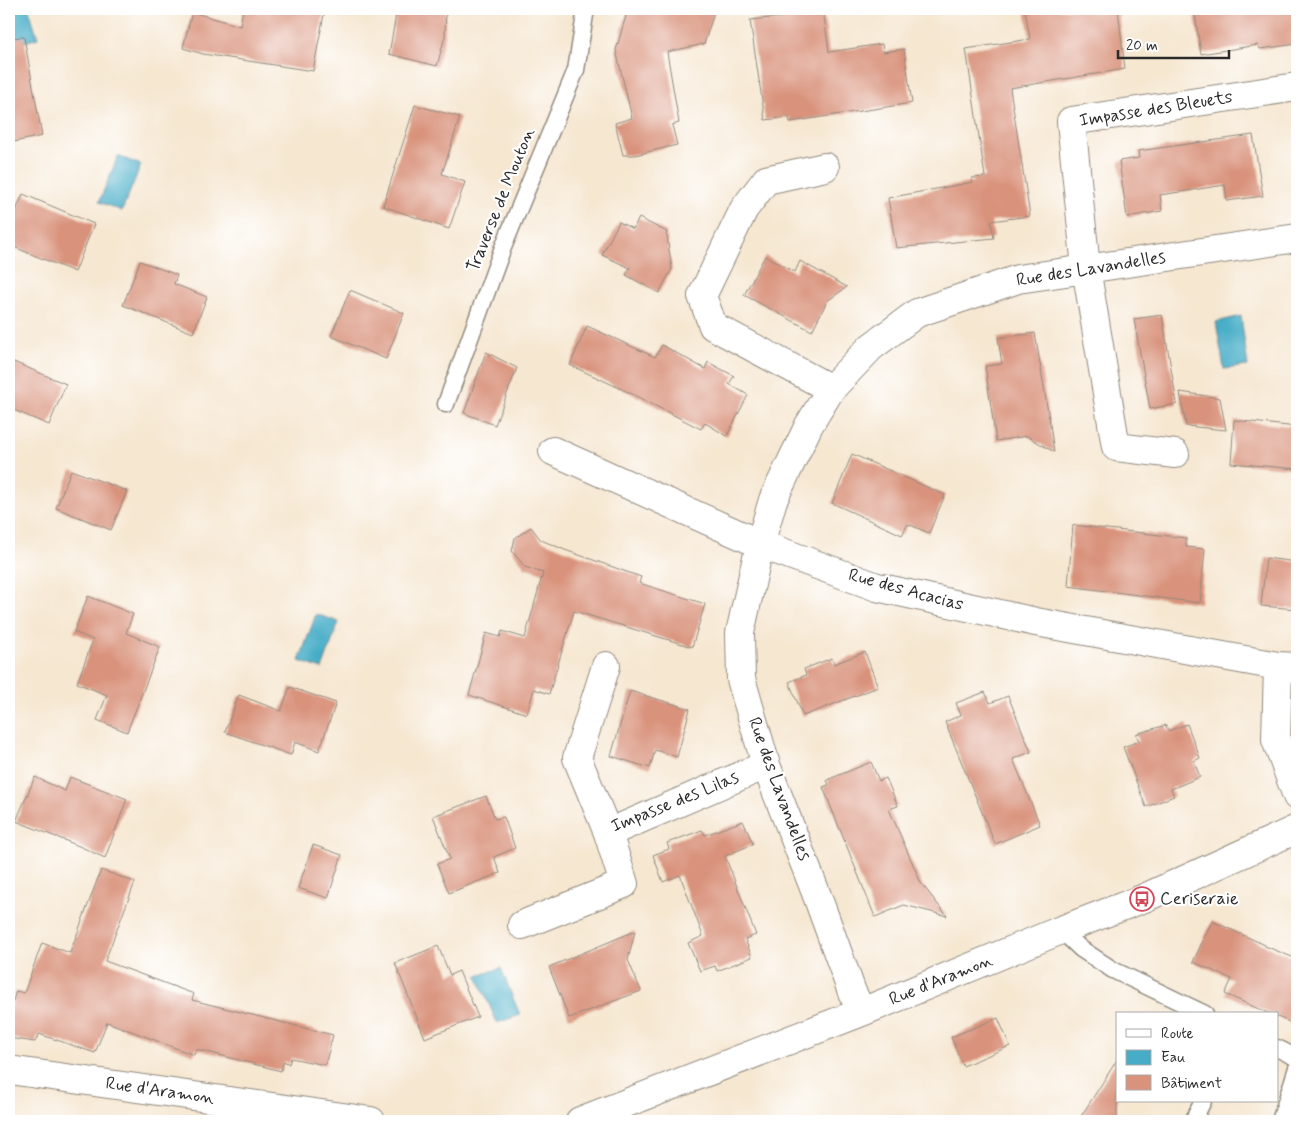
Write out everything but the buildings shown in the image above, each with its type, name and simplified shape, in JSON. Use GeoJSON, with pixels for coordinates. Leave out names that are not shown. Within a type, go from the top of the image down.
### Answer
{"type":"FeatureCollection","features":[{"type":"Feature","properties":{"kind":"street","name":"Impasse des Bleuets"},"geometry":{"type":"LineString","coordinates":[[1086,268],[1071,121],[1297,88]]}},
{"type":"Feature","properties":{"kind":"street"},"geometry":{"type":"LineString","coordinates":[[825,167],[766,180],[744,209],[702,296],[713,326],[831,389]]}},
{"type":"Feature","properties":{"kind":"street","name":"Rue des Lavandelles"},"geometry":{"type":"LineString","coordinates":[[862,1012],[852,992],[816,893],[766,766],[741,679],[740,632],[760,544],[773,500],[809,425],[831,389],[871,347],[917,313],[1018,279],[1297,238]]}},
{"type":"Feature","properties":{"kind":"street"},"geometry":{"type":"LineString","coordinates":[[1086,268],[1116,448],[1175,454]]}},
{"type":"Feature","properties":{"kind":"street","name":"Rue des Acacias"},"geometry":{"type":"LineString","coordinates":[[553,451],[760,544],[877,587],[1036,622],[1288,667]]}},
{"type":"Feature","properties":{"kind":"street","name":"Impasse des Lilas"},"geometry":{"type":"LineString","coordinates":[[606,666],[577,758],[608,833],[766,766]]}},
{"type":"Feature","properties":{"kind":"street"},"geometry":{"type":"LineString","coordinates":[[1288,667],[1276,740],[1297,796]]}},
{"type":"Feature","properties":{"kind":"street","name":"Rue d'Aramon"},"geometry":{"type":"LineString","coordinates":[[580,1121],[862,1012],[1061,930],[1142,899],[1297,829]]}},
{"type":"Feature","properties":{"kind":"street"},"geometry":{"type":"LineString","coordinates":[[522,925],[624,884],[608,833]]}},
{"type":"Feature","properties":{"kind":"street","name":"Rue d'Aramon"},"geometry":{"type":"LineString","coordinates":[[9,1070],[371,1121]]}},
{"type":"Feature","properties":{"kind":"lane","name":"Traverse de Mouton"},"geometry":{"type":"LineString","coordinates":[[446,404],[502,250],[576,70],[586,9]]}},
{"type":"Feature","properties":{"kind":"lane"},"geometry":{"type":"LineString","coordinates":[[1061,930],[1081,949],[1113,970],[1201,1012]]}},
{"type":"Feature","properties":{"kind":"lane"},"geometry":{"type":"LineString","coordinates":[[1278,1048],[1297,1058]]}},
{"type":"Feature","properties":{"kind":"lane"},"geometry":{"type":"LineString","coordinates":[[1280,1121],[1297,1068]]}},
{"type":"Feature","properties":{"kind":"lane"},"geometry":{"type":"LineString","coordinates":[[1193,1121],[1202,1102]]}},
{"type":"Feature","properties":{"kind":"water"},"geometry":{"type":"Polygon","coordinates":[[[9,9],[29,9],[38,38],[9,47],[9,9]]]}},
{"type":"Feature","properties":{"kind":"water"},"geometry":{"type":"Polygon","coordinates":[[[118,156],[141,165],[122,211],[99,202],[118,156]]]}},
{"type":"Feature","properties":{"kind":"water"},"geometry":{"type":"Polygon","coordinates":[[[1241,316],[1248,366],[1224,369],[1216,322],[1241,316]]]}},
{"type":"Feature","properties":{"kind":"water"},"geometry":{"type":"Polygon","coordinates":[[[316,614],[339,622],[322,669],[299,661],[316,614]]]}},
{"type":"Feature","properties":{"kind":"water"},"geometry":{"type":"Polygon","coordinates":[[[501,968],[520,1015],[497,1023],[477,976],[501,968]]]}},
{"type":"Feature","properties":{"kind":"place","name":"Ceriseraie"},"geometry":{"type":"Point","coordinates":[1142,899]}}]}
